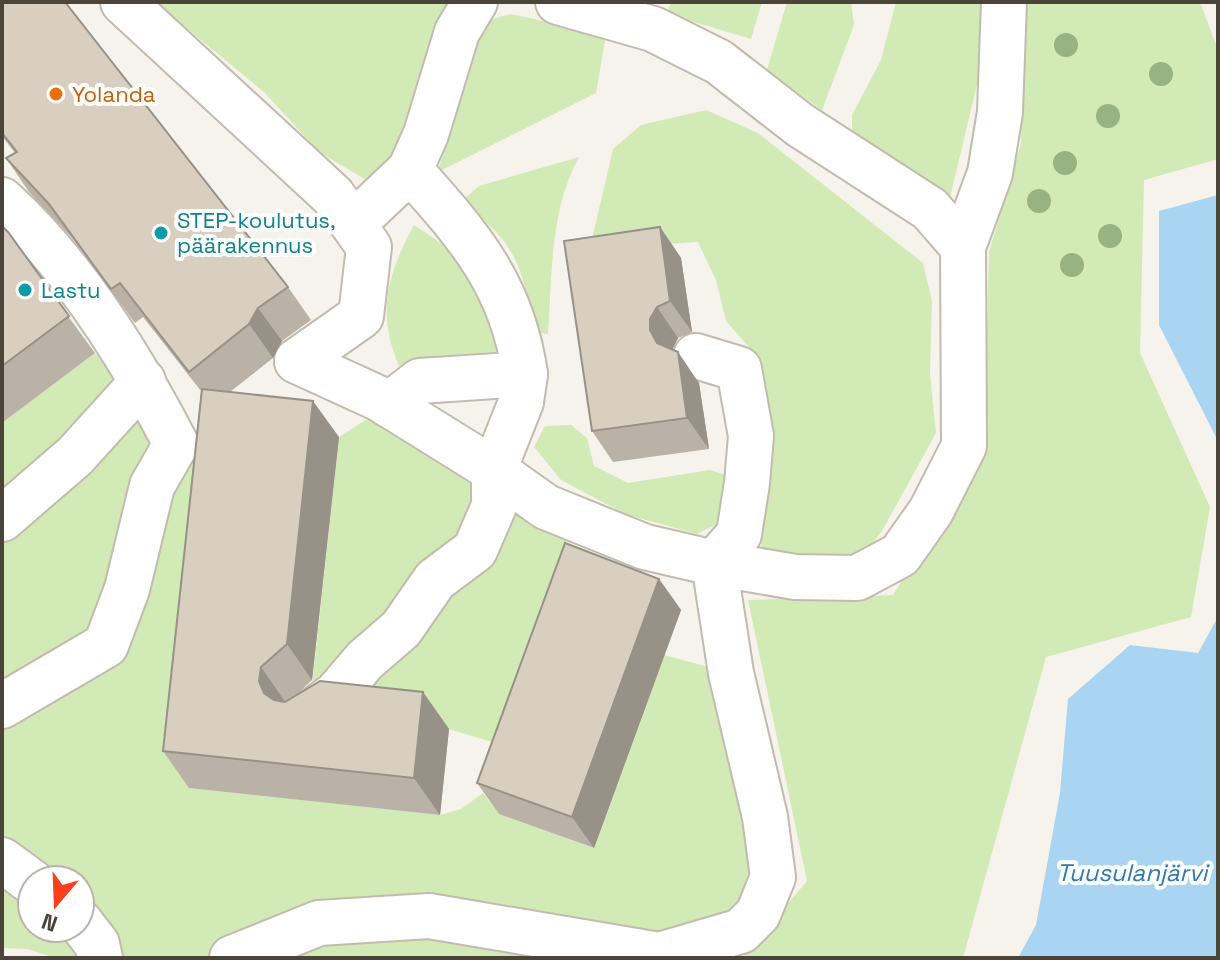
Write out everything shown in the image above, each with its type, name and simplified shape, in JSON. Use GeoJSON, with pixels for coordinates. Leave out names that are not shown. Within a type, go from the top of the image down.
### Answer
{"type":"FeatureCollection","features":[{"type":"Feature","properties":{"kind":"lane"},"geometry":{"type":"LineString","coordinates":[[123,2],[333,196],[369,247],[361,316],[297,361],[389,405],[494,470],[546,507],[645,547],[795,577],[857,578],[900,555],[931,511],[964,446],[963,247],[993,158],[1000,112],[1004,2]]}},
{"type":"Feature","properties":{"kind":"lane"},"geometry":{"type":"LineString","coordinates":[[353,224],[410,170],[426,134],[457,32],[475,2]]}},
{"type":"Feature","properties":{"kind":"lane"},"geometry":{"type":"LineString","coordinates":[[558,2],[653,29],[719,62],[800,125],[930,209],[963,247]]}},
{"type":"Feature","properties":{"kind":"lane"},"geometry":{"type":"LineString","coordinates":[[309,714],[336,694],[365,660],[401,629],[435,580],[475,550],[494,506],[494,470],[521,402],[525,374],[520,338],[495,274],[462,228],[410,170]]}},
{"type":"Feature","properties":{"kind":"lane"},"geometry":{"type":"LineString","coordinates":[[2,200],[25,220],[125,350],[176,444],[152,486],[127,589],[106,645],[2,706]]}},
{"type":"Feature","properties":{"kind":"lane"},"geometry":{"type":"LineString","coordinates":[[232,958],[319,923],[429,916],[659,955],[741,931],[758,914],[773,877],[765,817],[731,673],[714,563],[739,534],[751,436],[739,369],[696,356]]}},
{"type":"Feature","properties":{"kind":"lane"},"geometry":{"type":"LineString","coordinates":[[389,405],[420,381],[525,374]]}},
{"type":"Feature","properties":{"kind":"lane"},"geometry":{"type":"LineString","coordinates":[[2,519],[75,456],[143,381]]}},
{"type":"Feature","properties":{"kind":"green space"},"geometry":{"type":"Polygon","coordinates":[[[155,2],[458,2],[410,144],[373,184],[319,152],[264,92],[155,2]]]}},
{"type":"Feature","properties":{"kind":"green space"},"geometry":{"type":"Polygon","coordinates":[[[671,2],[762,2],[751,39],[667,14],[671,2]]]}},
{"type":"Feature","properties":{"kind":"green space"},"geometry":{"type":"Polygon","coordinates":[[[787,2],[851,2],[854,25],[822,110],[767,70],[787,2]]]}},
{"type":"Feature","properties":{"kind":"green space"},"geometry":{"type":"Polygon","coordinates":[[[896,2],[986,2],[984,55],[948,206],[852,135],[852,115],[881,60],[896,2]]]}},
{"type":"Feature","properties":{"kind":"green space"},"geometry":{"type":"Polygon","coordinates":[[[1021,2],[1200,2],[1218,50],[1218,159],[1144,180],[1140,353],[1210,507],[1191,617],[1046,657],[963,958],[742,958],[807,881],[748,600],[893,595],[984,451],[989,252],[1021,144],[1021,2]]]}},
{"type":"Feature","properties":{"kind":"green space"},"geometry":{"type":"Polygon","coordinates":[[[511,14],[606,35],[596,93],[438,172],[472,49],[488,20],[511,14]]]}},
{"type":"Feature","properties":{"kind":"green space"},"geometry":{"type":"Polygon","coordinates":[[[706,110],[758,133],[923,263],[932,301],[930,373],[936,433],[882,531],[856,564],[760,557],[770,469],[766,389],[756,355],[726,321],[716,280],[698,242],[590,248],[613,149],[641,125],[706,110]]]}},
{"type":"Feature","properties":{"kind":"green space"},"geometry":{"type":"Polygon","coordinates":[[[579,157],[562,199],[558,220],[548,334],[532,332],[526,291],[514,257],[493,228],[459,203],[479,186],[579,157]]]}},
{"type":"Feature","properties":{"kind":"green space"},"geometry":{"type":"Polygon","coordinates":[[[414,225],[446,247],[458,262],[506,351],[435,356],[400,368],[388,330],[388,295],[397,261],[414,225]]]}},
{"type":"Feature","properties":{"kind":"green space"},"geometry":{"type":"Polygon","coordinates":[[[95,353],[176,444],[228,425],[189,788],[440,815],[461,809],[483,793],[499,814],[593,848],[664,655],[731,673],[765,817],[733,958],[55,958],[28,949],[2,948],[2,423],[95,353]]]}},
{"type":"Feature","properties":{"kind":"green space"},"geometry":{"type":"Polygon","coordinates":[[[389,405],[546,507],[586,574],[522,751],[449,729],[309,714],[339,437],[389,405]]]}},
{"type":"Feature","properties":{"kind":"green space"},"geometry":{"type":"Polygon","coordinates":[[[571,425],[587,438],[594,466],[628,483],[710,470],[726,475],[719,523],[697,534],[625,514],[561,480],[534,447],[545,426],[571,425]]]}},
{"type":"Feature","properties":{"kind":"water"},"geometry":{"type":"Polygon","coordinates":[[[1218,195],[1218,441],[1159,325],[1159,211],[1218,195]]]}},
{"type":"Feature","properties":{"kind":"water","name":"Tuusulanjärvi"},"geometry":{"type":"Polygon","coordinates":[[[1218,617],[1218,958],[1018,958],[1036,925],[1060,793],[1068,699],[1130,645],[1198,653],[1218,617]]]}},
{"type":"Feature","properties":{"kind":"building","name":"STEP-koulutus, päärakennus"},"geometry":{"type":"Polygon","coordinates":[[[2,2],[65,2],[288,287],[258,308],[249,324],[189,372],[120,283],[111,289],[49,204],[6,158],[17,152],[2,133],[2,2]]]}},
{"type":"Feature","properties":{"kind":"building"},"geometry":{"type":"Polygon","coordinates":[[[2,226],[69,316],[2,366],[2,226]]]}},
{"type":"Feature","properties":{"kind":"building"},"geometry":{"type":"Polygon","coordinates":[[[660,227],[670,301],[657,307],[650,319],[650,330],[657,343],[678,352],[687,418],[592,431],[564,241],[660,227]]]}},
{"type":"Feature","properties":{"kind":"building"},"geometry":{"type":"Polygon","coordinates":[[[202,389],[313,401],[287,644],[261,667],[259,681],[264,693],[274,700],[285,702],[320,681],[423,692],[414,778],[163,751],[202,389]]]}},
{"type":"Feature","properties":{"kind":"building"},"geometry":{"type":"Polygon","coordinates":[[[565,543],[659,579],[572,817],[477,783],[565,543]]]}},
{"type":"Feature","properties":{"kind":"place","name":"Yolanda"},"geometry":{"type":"Point","coordinates":[56,94]}},
{"type":"Feature","properties":{"kind":"place","name":"STEP-koulutus, päärakennus"},"geometry":{"type":"Point","coordinates":[161,233]}},
{"type":"Feature","properties":{"kind":"place","name":"Lastu"},"geometry":{"type":"Point","coordinates":[25,290]}}]}
